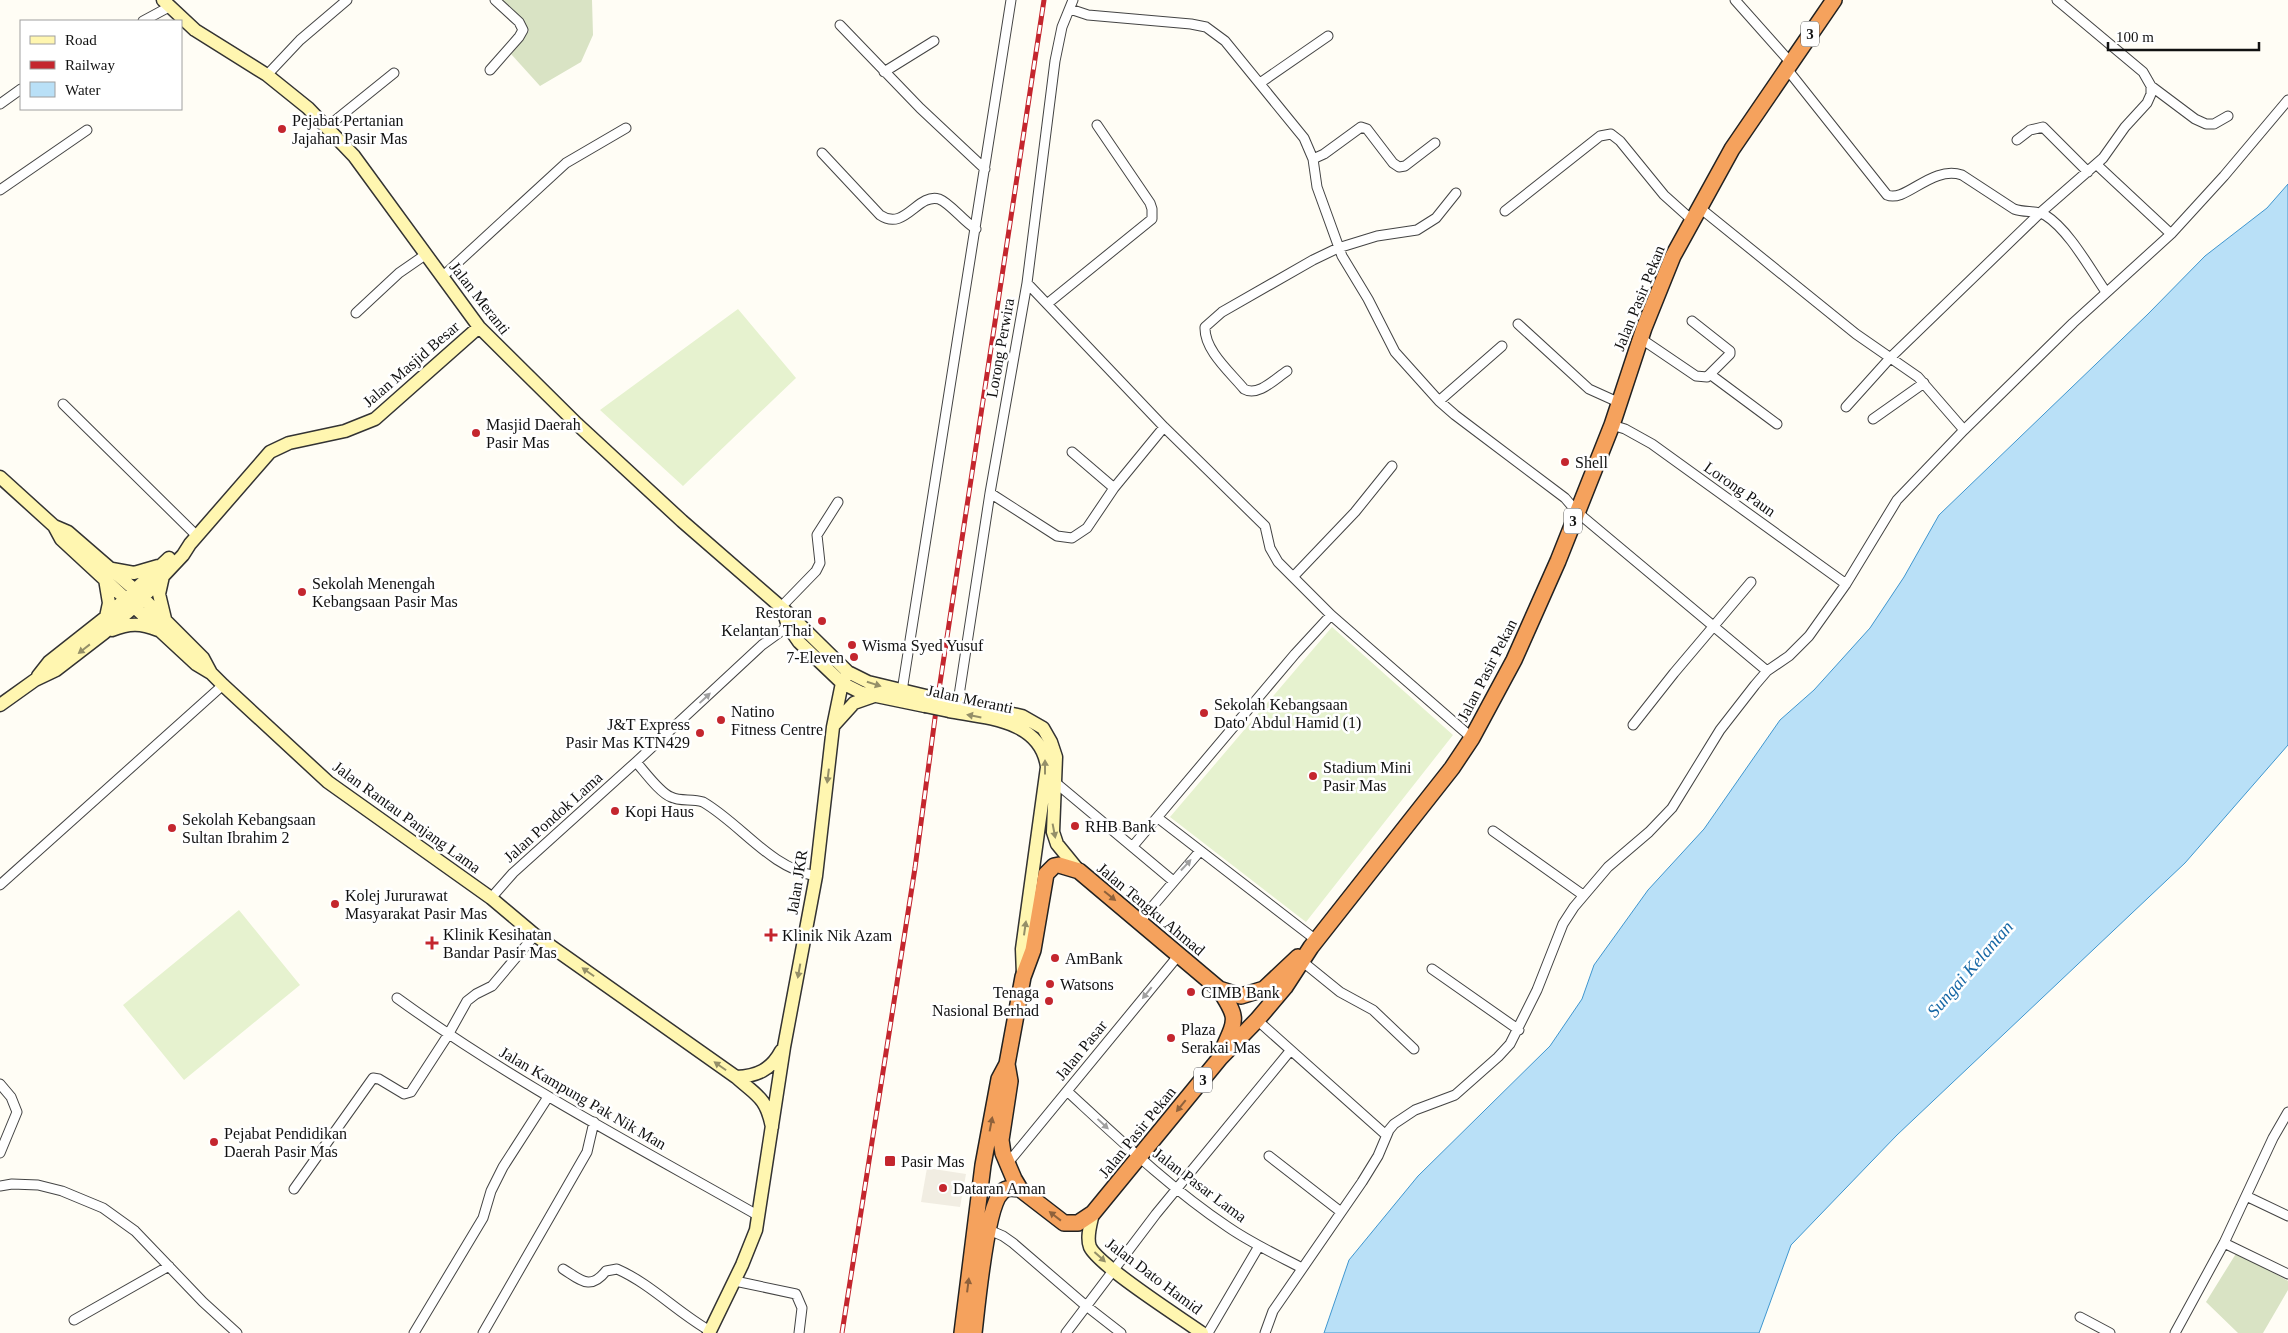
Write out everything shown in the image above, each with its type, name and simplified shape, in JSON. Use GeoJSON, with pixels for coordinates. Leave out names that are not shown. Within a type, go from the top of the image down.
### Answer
{"type":"FeatureCollection","features":[{"type":"Feature","properties":{"kind":"highway","name":"3"},"geometry":{"type":"LineString","coordinates":[[1789,66],[1834,0]]}},
{"type":"Feature","properties":{"kind":"highway","name":"Jalan Pasir Pekan"},"geometry":{"type":"LineString","coordinates":[[1093,1213],[1220,1058],[1257,1020],[1303,962],[1314,943],[1452,768],[1472,738],[1514,660],[1558,561],[1612,425],[1640,338],[1662,281],[1732,150],[1789,66]]}},
{"type":"Feature","properties":{"kind":"highway","name":"Jalan Tengku Ahmad"},"geometry":{"type":"LineString","coordinates":[[1046,874],[1054,866],[1060,865],[1079,871],[1140,921],[1178,956],[1220,989]]}},
{"type":"Feature","properties":{"kind":"highway","name":"3"},"geometry":{"type":"LineString","coordinates":[[962,1333],[983,1165],[999,1079],[1007,1064],[1023,977],[1033,950],[1046,874]]}},
{"type":"Feature","properties":{"kind":"highway"},"geometry":{"type":"LineString","coordinates":[[1032,883],[1046,874]]}},
{"type":"Feature","properties":{"kind":"highway","name":"3"},"geometry":{"type":"LineString","coordinates":[[1220,989],[1241,996],[1264,989],[1314,943]]}},
{"type":"Feature","properties":{"kind":"highway","name":"3"},"geometry":{"type":"LineString","coordinates":[[1220,989],[1230,1004],[1235,1019],[1234,1027],[1220,1058]]}},
{"type":"Feature","properties":{"kind":"highway","name":"3"},"geometry":{"type":"LineString","coordinates":[[1007,1064],[1010,1081],[1001,1140],[1007,1164],[1020,1189],[1064,1223],[1078,1223],[1093,1213]]}},
{"type":"Feature","properties":{"kind":"highway"},"geometry":{"type":"LineString","coordinates":[[974,1333],[988,1230],[998,1196],[1009,1187],[1020,1189]]}},
{"type":"Feature","properties":{"kind":"street"},"geometry":{"type":"LineString","coordinates":[[267,75],[300,40],[347,0]]}},
{"type":"Feature","properties":{"kind":"street"},"geometry":{"type":"LineString","coordinates":[[490,70],[523,30],[519,22],[495,0]]}},
{"type":"Feature","properties":{"kind":"street"},"geometry":{"type":"LineString","coordinates":[[902,692],[1011,0]]}},
{"type":"Feature","properties":{"kind":"street","name":"Lorong Perwira"},"geometry":{"type":"LineString","coordinates":[[952,704],[1027,282],[1055,61],[1062,27],[1073,0]]}},
{"type":"Feature","properties":{"kind":"street"},"geometry":{"type":"LineString","coordinates":[[1735,0],[1789,66],[1887,195],[1894,197],[1941,173],[1955,172],[1962,175],[2014,209],[2022,212],[2040,213],[2054,222],[2106,292]]}},
{"type":"Feature","properties":{"kind":"street"},"geometry":{"type":"LineString","coordinates":[[2057,0],[2143,72],[2151,86],[2182,110],[2206,124],[2220,123],[2228,116]]}},
{"type":"Feature","properties":{"kind":"street"},"geometry":{"type":"LineString","coordinates":[[144,20],[166,4]]}},
{"type":"Feature","properties":{"kind":"street","name":"Jalan Meranti"},"geometry":{"type":"LineString","coordinates":[[166,4],[195,30],[267,75],[308,108],[354,156],[479,327],[584,431],[682,521],[782,608],[792,624],[862,693],[874,696],[952,704],[1020,727],[1035,730],[1051,742],[1054,752],[1056,783],[1052,822],[1055,838],[1063,852],[1079,871]]}},
{"type":"Feature","properties":{"kind":"street"},"geometry":{"type":"LineString","coordinates":[[1070,10],[1088,16],[1191,24],[1206,28],[1225,41],[1304,138],[1313,159],[1317,187],[1338,248],[1368,299],[1392,347],[1439,401],[1565,498],[1576,512],[1767,672]]}},
{"type":"Feature","properties":{"kind":"street"},"geometry":{"type":"LineString","coordinates":[[840,25],[884,72],[985,169]]}},
{"type":"Feature","properties":{"kind":"street"},"geometry":{"type":"LineString","coordinates":[[1260,83],[1328,36]]}},
{"type":"Feature","properties":{"kind":"street"},"geometry":{"type":"LineString","coordinates":[[884,72],[934,41]]}},
{"type":"Feature","properties":{"kind":"street"},"geometry":{"type":"LineString","coordinates":[[326,127],[394,73]]}},
{"type":"Feature","properties":{"kind":"street"},"geometry":{"type":"LineString","coordinates":[[1846,407],[1891,357],[2040,213],[2096,164],[2147,103],[2151,94],[2151,86]]}},
{"type":"Feature","properties":{"kind":"street"},"geometry":{"type":"LineString","coordinates":[[0,104],[20,90]]}},
{"type":"Feature","properties":{"kind":"street"},"geometry":{"type":"LineString","coordinates":[[1265,1333],[1273,1311],[1342,1212],[1378,1156],[1386,1135],[1394,1124],[1414,1110],[1455,1095],[1498,1057],[1519,1030],[1563,924],[1583,895],[1608,867],[1649,832],[1672,808],[1720,730],[1767,672],[1789,656],[1809,636],[1846,584],[1897,500],[1964,430],[2106,292],[2171,234],[2224,176],[2288,100]]}},
{"type":"Feature","properties":{"kind":"street"},"geometry":{"type":"LineString","coordinates":[[1047,304],[1152,219],[1150,203],[1097,125]]}},
{"type":"Feature","properties":{"kind":"street"},"geometry":{"type":"LineString","coordinates":[[1313,159],[1324,154],[1361,127],[1367,129],[1393,163],[1399,167],[1405,166],[1435,143]]}},
{"type":"Feature","properties":{"kind":"street"},"geometry":{"type":"LineString","coordinates":[[2017,140],[2030,130],[2043,127],[2088,172]]}},
{"type":"Feature","properties":{"kind":"street"},"geometry":{"type":"LineString","coordinates":[[442,278],[566,163],[626,128]]}},
{"type":"Feature","properties":{"kind":"street"},"geometry":{"type":"LineString","coordinates":[[0,190],[86,130]]}},
{"type":"Feature","properties":{"kind":"street"},"geometry":{"type":"LineString","coordinates":[[1505,210],[1600,136],[1611,134],[1620,141],[1664,195],[1697,214],[1856,334],[1891,357],[1924,383],[1964,430]]}},
{"type":"Feature","properties":{"kind":"street"},"geometry":{"type":"LineString","coordinates":[[822,153],[880,215],[887,219],[897,220],[924,203],[937,198],[944,201],[976,229]]}},
{"type":"Feature","properties":{"kind":"street"},"geometry":{"type":"LineString","coordinates":[[2096,164],[2171,234]]}},
{"type":"Feature","properties":{"kind":"street"},"geometry":{"type":"LineString","coordinates":[[1287,371],[1258,391],[1253,392],[1244,389],[1208,346],[1204,336],[1205,327],[1222,312],[1338,248],[1377,236],[1417,230],[1436,218],[1456,193]]}},
{"type":"Feature","properties":{"kind":"street"},"geometry":{"type":"LineString","coordinates":[[356,313],[399,273],[425,255]]}},
{"type":"Feature","properties":{"kind":"street"},"geometry":{"type":"LineString","coordinates":[[1027,282],[1164,427],[1265,526],[1273,555],[1331,615],[1472,738]]}},
{"type":"Feature","properties":{"kind":"street"},"geometry":{"type":"LineString","coordinates":[[1640,338],[1696,376],[1702,378],[1711,375],[1730,354],[1730,351],[1692,321]]}},
{"type":"Feature","properties":{"kind":"street"},"geometry":{"type":"LineString","coordinates":[[1518,324],[1589,389],[1620,403]]}},
{"type":"Feature","properties":{"kind":"street","name":"Jalan Masjid Besar"},"geometry":{"type":"LineString","coordinates":[[164,569],[177,550],[193,540],[270,452],[289,442],[345,431],[375,419],[479,327]]}},
{"type":"Feature","properties":{"kind":"street"},"geometry":{"type":"LineString","coordinates":[[1439,401],[1502,346]]}},
{"type":"Feature","properties":{"kind":"street"},"geometry":{"type":"LineString","coordinates":[[1711,375],[1777,424]]}},
{"type":"Feature","properties":{"kind":"street"},"geometry":{"type":"LineString","coordinates":[[1873,419],[1924,383]]}},
{"type":"Feature","properties":{"kind":"street"},"geometry":{"type":"LineString","coordinates":[[63,404],[193,540]]}},
{"type":"Feature","properties":{"kind":"street","name":"Lorong Paun"},"geometry":{"type":"LineString","coordinates":[[1612,425],[1625,429],[1652,444],[1846,584]]}},
{"type":"Feature","properties":{"kind":"street"},"geometry":{"type":"LineString","coordinates":[[990,494],[1057,536],[1072,538],[1087,528],[1114,488],[1164,427]]}},
{"type":"Feature","properties":{"kind":"street"},"geometry":{"type":"LineString","coordinates":[[1072,452],[1114,488]]}},
{"type":"Feature","properties":{"kind":"street"},"geometry":{"type":"LineString","coordinates":[[1294,577],[1355,512],[1392,466]]}},
{"type":"Feature","properties":{"kind":"street","name":"Jalan Rantau Panjang Lama"},"geometry":{"type":"LineString","coordinates":[[0,477],[54,526],[68,532],[106,574],[164,627],[196,664],[211,673],[246,703],[328,782],[490,898],[535,934],[736,1077],[762,1099],[769,1113],[772,1127]]}},
{"type":"Feature","properties":{"kind":"street"},"geometry":{"type":"LineString","coordinates":[[782,608],[816,571],[820,563],[817,535],[838,502]]}},
{"type":"Feature","properties":{"kind":"street"},"geometry":{"type":"LineString","coordinates":[[106,617],[109,594],[106,574],[164,569]]}},
{"type":"Feature","properties":{"kind":"street"},"geometry":{"type":"LineString","coordinates":[[0,705],[35,680],[56,670],[104,633],[134,598],[164,569]]}},
{"type":"Feature","properties":{"kind":"street"},"geometry":{"type":"LineString","coordinates":[[104,633],[132,624],[164,627],[159,600],[164,569]]}},
{"type":"Feature","properties":{"kind":"street"},"geometry":{"type":"LineString","coordinates":[[1633,725],[1751,582]]}},
{"type":"Feature","properties":{"kind":"street"},"geometry":{"type":"LineString","coordinates":[[35,680],[49,662],[106,617],[134,598]]}},
{"type":"Feature","properties":{"kind":"street"},"geometry":{"type":"LineString","coordinates":[[1133,846],[1295,654],[1331,615]]}},
{"type":"Feature","properties":{"kind":"street","name":"Jalan Pondok Lama"},"geometry":{"type":"LineString","coordinates":[[490,898],[513,873],[762,645],[792,624]]}},
{"type":"Feature","properties":{"kind":"street","name":"Jalan Meranti"},"geometry":{"type":"LineString","coordinates":[[845,678],[868,682],[926,701]]}},
{"type":"Feature","properties":{"kind":"street","name":"Jalan JKR"},"geometry":{"type":"LineString","coordinates":[[710,1332],[751,1244],[759,1216],[784,1047],[816,876],[833,727],[845,678]]}},
{"type":"Feature","properties":{"kind":"street"},"geometry":{"type":"LineString","coordinates":[[0,885],[223,685]]}},
{"type":"Feature","properties":{"kind":"street"},"geometry":{"type":"LineString","coordinates":[[833,727],[854,703],[874,696]]}},
{"type":"Feature","properties":{"kind":"street","name":"Jalan Meranti"},"geometry":{"type":"LineString","coordinates":[[1023,977],[1022,949],[1047,767],[1035,730]]}},
{"type":"Feature","properties":{"kind":"street"},"geometry":{"type":"LineString","coordinates":[[636,762],[666,795],[676,799],[694,799],[703,802],[774,857],[797,870],[816,876]]}},
{"type":"Feature","properties":{"kind":"street"},"geometry":{"type":"LineString","coordinates":[[1056,783],[1172,880]]}},
{"type":"Feature","properties":{"kind":"street"},"geometry":{"type":"LineString","coordinates":[[1158,818],[1314,943]]}},
{"type":"Feature","properties":{"kind":"street"},"geometry":{"type":"LineString","coordinates":[[1493,831],[1583,895]]}},
{"type":"Feature","properties":{"kind":"street"},"geometry":{"type":"LineString","coordinates":[[1140,921],[1172,880],[1200,850]]}},
{"type":"Feature","properties":{"kind":"street"},"geometry":{"type":"LineString","coordinates":[[294,1189],[373,1078],[380,1079],[404,1094],[409,1094],[448,1035],[467,1001],[492,986],[535,934]]}},
{"type":"Feature","properties":{"kind":"street","name":"Jalan Pasar"},"geometry":{"type":"LineString","coordinates":[[1007,1164],[1178,956]]}},
{"type":"Feature","properties":{"kind":"street"},"geometry":{"type":"LineString","coordinates":[[1303,962],[1340,992],[1373,1010],[1414,1049]]}},
{"type":"Feature","properties":{"kind":"street"},"geometry":{"type":"LineString","coordinates":[[1432,969],[1519,1030]]}},
{"type":"Feature","properties":{"kind":"street","name":"Jalan Kampung Pak Nik Man"},"geometry":{"type":"LineString","coordinates":[[397,998],[448,1035],[548,1097],[759,1216]]}},
{"type":"Feature","properties":{"kind":"street"},"geometry":{"type":"LineString","coordinates":[[1257,1020],[1386,1135]]}},
{"type":"Feature","properties":{"kind":"street"},"geometry":{"type":"LineString","coordinates":[[736,1077],[751,1076],[761,1072],[775,1062],[784,1047]]}},
{"type":"Feature","properties":{"kind":"street"},"geometry":{"type":"LineString","coordinates":[[1066,1333],[1085,1305],[1290,1051]]}},
{"type":"Feature","properties":{"kind":"street"},"geometry":{"type":"LineString","coordinates":[[0,1084],[12,1097],[17,1112],[0,1154]]}},
{"type":"Feature","properties":{"kind":"street","name":"Jalan Pasar Lama"},"geometry":{"type":"LineString","coordinates":[[1067,1091],[1139,1157],[1229,1228],[1302,1268]]}},
{"type":"Feature","properties":{"kind":"street"},"geometry":{"type":"LineString","coordinates":[[414,1333],[483,1218],[491,1192],[503,1167],[548,1097]]}},
{"type":"Feature","properties":{"kind":"street"},"geometry":{"type":"LineString","coordinates":[[2176,1333],[2224,1243],[2288,1112]]}},
{"type":"Feature","properties":{"kind":"street"},"geometry":{"type":"LineString","coordinates":[[483,1333],[587,1152],[594,1122]]}},
{"type":"Feature","properties":{"kind":"street"},"geometry":{"type":"LineString","coordinates":[[1269,1156],[1342,1212]]}},
{"type":"Feature","properties":{"kind":"street"},"geometry":{"type":"LineString","coordinates":[[0,1186],[12,1184],[38,1185],[62,1191],[103,1208],[135,1231],[203,1302],[237,1333]]}},
{"type":"Feature","properties":{"kind":"street"},"geometry":{"type":"LineString","coordinates":[[2246,1196],[2288,1216]]}},
{"type":"Feature","properties":{"kind":"street","name":"Jalan Dato Hamid"},"geometry":{"type":"LineString","coordinates":[[1093,1213],[1088,1242],[1094,1253],[1114,1270],[1202,1333]]}},
{"type":"Feature","properties":{"kind":"street"},"geometry":{"type":"LineString","coordinates":[[988,1230],[1003,1236],[1013,1243],[1085,1305],[1121,1333]]}},
{"type":"Feature","properties":{"kind":"street"},"geometry":{"type":"LineString","coordinates":[[2224,1243],[2288,1274]]}},
{"type":"Feature","properties":{"kind":"street"},"geometry":{"type":"LineString","coordinates":[[1208,1333],[1259,1246]]}},
{"type":"Feature","properties":{"kind":"street"},"geometry":{"type":"LineString","coordinates":[[74,1320],[169,1266]]}},
{"type":"Feature","properties":{"kind":"street"},"geometry":{"type":"LineString","coordinates":[[563,1269],[591,1283],[599,1279],[606,1271],[617,1269],[666,1301],[688,1319],[710,1332]]}},
{"type":"Feature","properties":{"kind":"street"},"geometry":{"type":"LineString","coordinates":[[735,1281],[796,1294],[802,1308],[799,1333]]}},
{"type":"Feature","properties":{"kind":"street"},"geometry":{"type":"LineString","coordinates":[[2080,1317],[2110,1333]]}},
{"type":"Feature","properties":{"kind":"green space"},"geometry":{"type":"Polygon","coordinates":[[[499,0],[592,0],[593,35],[581,62],[540,86],[511,54],[529,31],[499,0]]]}},
{"type":"Feature","properties":{"kind":"green space"},"geometry":{"type":"Polygon","coordinates":[[[738,309],[796,378],[683,486],[600,410],[738,309]]]}},
{"type":"Feature","properties":{"kind":"green space","name":"Stadium Mini Pasir Mas"},"geometry":{"type":"Polygon","coordinates":[[[1332,627],[1453,735],[1306,922],[1170,817],[1332,627]]]}},
{"type":"Feature","properties":{"kind":"green space"},"geometry":{"type":"Polygon","coordinates":[[[239,910],[300,985],[184,1080],[123,1005],[239,910]]]}},
{"type":"Feature","properties":{"kind":"green space"},"geometry":{"type":"Polygon","coordinates":[[[2237,1252],[2288,1281],[2288,1290],[2263,1333],[2238,1333],[2206,1302],[2237,1252]]]}},
{"type":"Feature","properties":{"kind":"shaded area","name":"Dataran Aman"},"geometry":{"type":"Polygon","coordinates":[[[927,1168],[966,1174],[960,1207],[921,1202],[927,1168]]]}},
{"type":"Feature","properties":{"kind":"water","name":"Sungai Kelantan"},"geometry":{"type":"Polygon","coordinates":[[[2288,184],[2288,745],[2185,863],[1897,1135],[1791,1245],[1759,1333],[1324,1333],[1349,1260],[1418,1176],[1550,1046],[1582,999],[1594,965],[1648,890],[1704,829],[1780,720],[1814,690],[1870,628],[1904,577],[1939,515],[2148,314],[2205,256],[2267,208],[2288,184]]]}},
{"type":"Feature","properties":{"kind":"railway"},"geometry":{"type":"LineString","coordinates":[[842,1333],[915,868],[937,703],[1044,0]]}},
{"type":"Feature","properties":{"kind":"place","name":"Pejabat Pertanian Jajahan Pasir Mas"},"geometry":{"type":"Point","coordinates":[282,129]}},
{"type":"Feature","properties":{"kind":"place","name":"Masjid Daerah Pasir Mas"},"geometry":{"type":"Point","coordinates":[476,433]}},
{"type":"Feature","properties":{"kind":"place","name":"Shell"},"geometry":{"type":"Point","coordinates":[1565,462]}},
{"type":"Feature","properties":{"kind":"place","name":"Sekolah Menengah Kebangsaan Pasir Mas"},"geometry":{"type":"Point","coordinates":[302,592]}},
{"type":"Feature","properties":{"kind":"place","name":"Restoran Kelantan Thai"},"geometry":{"type":"Point","coordinates":[822,621]}},
{"type":"Feature","properties":{"kind":"place","name":"Wisma Syed Yusuf"},"geometry":{"type":"Point","coordinates":[852,645]}},
{"type":"Feature","properties":{"kind":"place","name":"7-Eleven"},"geometry":{"type":"Point","coordinates":[854,657]}},
{"type":"Feature","properties":{"kind":"place","name":"Sekolah Kebangsaan Dato' Abdul Hamid (1)"},"geometry":{"type":"Point","coordinates":[1204,713]}},
{"type":"Feature","properties":{"kind":"place","name":"Natino Fitness Centre"},"geometry":{"type":"Point","coordinates":[721,720]}},
{"type":"Feature","properties":{"kind":"place","name":"J&T Express Pasir Mas KTN429"},"geometry":{"type":"Point","coordinates":[700,733]}},
{"type":"Feature","properties":{"kind":"place","name":"Stadium Mini Pasir Mas"},"geometry":{"type":"Point","coordinates":[1313,776]}},
{"type":"Feature","properties":{"kind":"place","name":"Kopi Haus"},"geometry":{"type":"Point","coordinates":[615,811]}},
{"type":"Feature","properties":{"kind":"place","name":"RHB Bank"},"geometry":{"type":"Point","coordinates":[1075,826]}},
{"type":"Feature","properties":{"kind":"place","name":"Sekolah Kebangsaan Sultan Ibrahim 2"},"geometry":{"type":"Point","coordinates":[172,828]}},
{"type":"Feature","properties":{"kind":"place","name":"Kolej Jururawat Masyarakat Pasir Mas"},"geometry":{"type":"Point","coordinates":[335,904]}},
{"type":"Feature","properties":{"kind":"place","name":"Klinik Nik Azam"},"geometry":{"type":"Point","coordinates":[771,935]}},
{"type":"Feature","properties":{"kind":"place","name":"Klinik Kesihatan Bandar Pasir Mas"},"geometry":{"type":"Point","coordinates":[432,943]}},
{"type":"Feature","properties":{"kind":"place","name":"AmBank"},"geometry":{"type":"Point","coordinates":[1055,958]}},
{"type":"Feature","properties":{"kind":"place","name":"Watsons"},"geometry":{"type":"Point","coordinates":[1050,984]}},
{"type":"Feature","properties":{"kind":"place","name":"CIMB Bank"},"geometry":{"type":"Point","coordinates":[1191,992]}},
{"type":"Feature","properties":{"kind":"place","name":"Tenaga Nasional Berhad"},"geometry":{"type":"Point","coordinates":[1049,1001]}},
{"type":"Feature","properties":{"kind":"place","name":"Plaza Serakai Mas"},"geometry":{"type":"Point","coordinates":[1171,1038]}},
{"type":"Feature","properties":{"kind":"place","name":"Pejabat Pendidikan Daerah Pasir Mas"},"geometry":{"type":"Point","coordinates":[214,1142]}},
{"type":"Feature","properties":{"kind":"place","name":"Pasir Mas"},"geometry":{"type":"Point","coordinates":[890,1161]}},
{"type":"Feature","properties":{"kind":"place","name":"Dataran Aman"},"geometry":{"type":"Point","coordinates":[943,1188]}}]}
